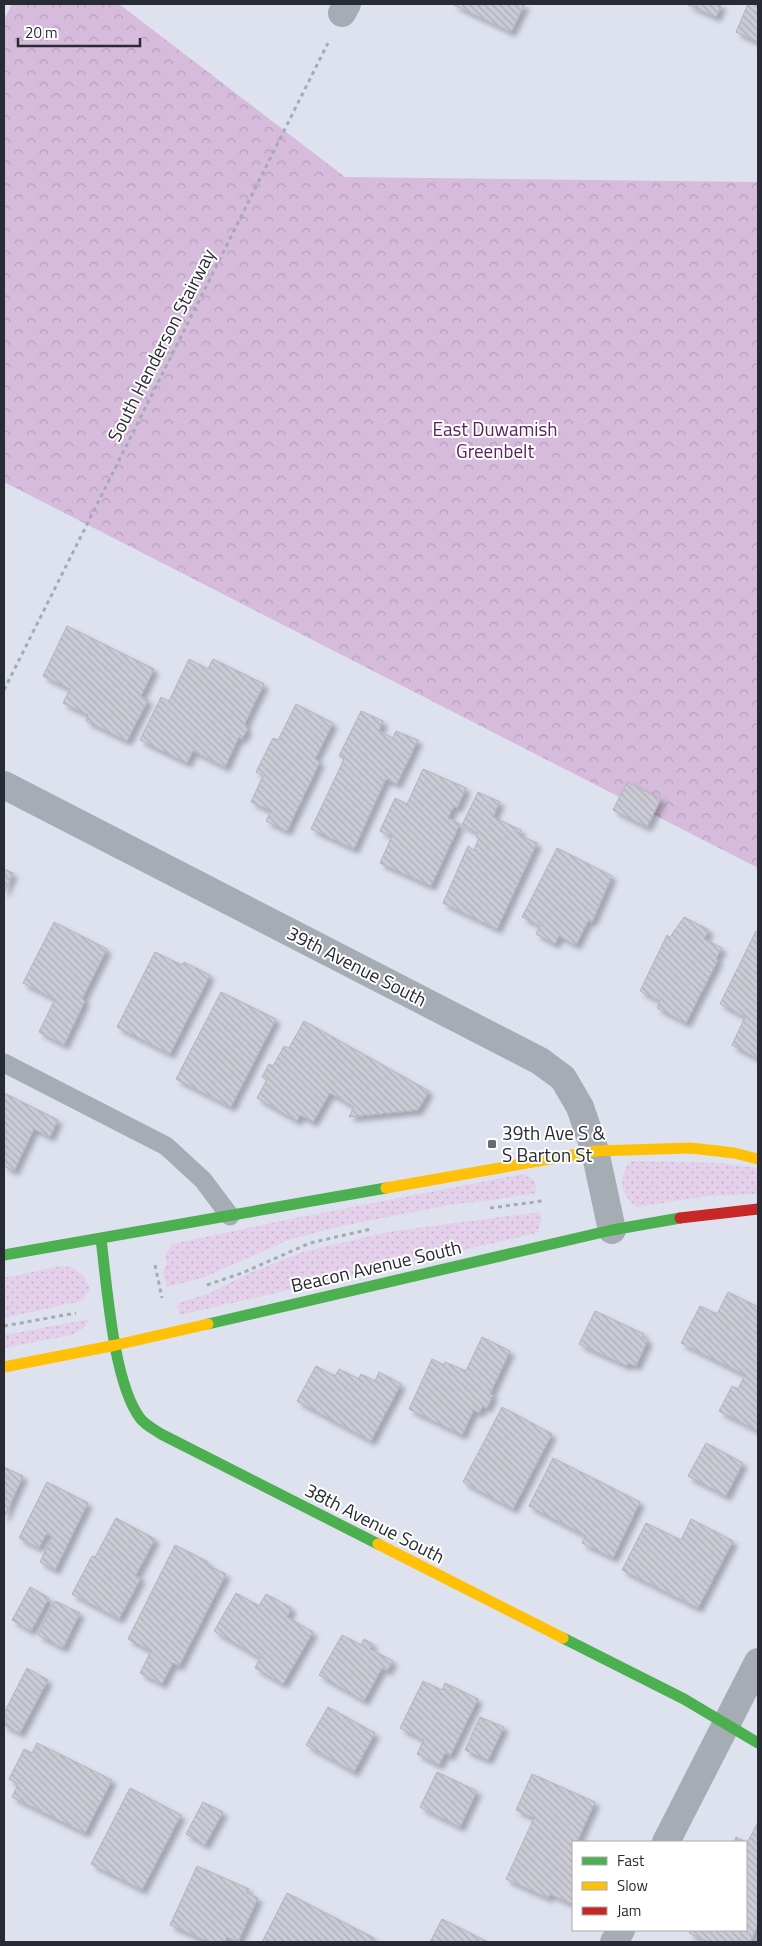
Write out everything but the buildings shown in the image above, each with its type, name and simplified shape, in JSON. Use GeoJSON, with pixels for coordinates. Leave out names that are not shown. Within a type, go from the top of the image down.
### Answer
{"type":"FeatureCollection","features":[{"type":"Feature","properties":{"kind":"main road"},"geometry":{"type":"LineString","coordinates":[[4,1255],[595,1151],[691,1148],[734,1153],[758,1159]]}},
{"type":"Feature","properties":{"kind":"main road","name":"Beacon Avenue South"},"geometry":{"type":"LineString","coordinates":[[4,1367],[116,1345],[612,1230],[666,1220],[758,1209]]}},
{"type":"Feature","properties":{"kind":"main road","name":"38th Avenue South"},"geometry":{"type":"LineString","coordinates":[[101,1239],[116,1345],[130,1401],[140,1419],[161,1434],[684,1699],[758,1742]]}},
{"type":"Feature","properties":{"kind":"street","name":"39th Avenue South"},"geometry":{"type":"LineString","coordinates":[[4,785],[540,1061],[563,1078],[580,1107],[595,1151],[612,1230]]}},
{"type":"Feature","properties":{"kind":"street"},"geometry":{"type":"LineString","coordinates":[[667,1841],[758,1662]]}},
{"type":"Feature","properties":{"kind":"street"},"geometry":{"type":"LineString","coordinates":[[614,1942],[620,1931]]}},
{"type":"Feature","properties":{"kind":"lane"},"geometry":{"type":"LineString","coordinates":[[4,1063],[166,1146],[203,1180],[230,1216]]}},
{"type":"Feature","properties":{"kind":"path","name":"South Henderson Stairway"},"geometry":{"type":"LineString","coordinates":[[4,690],[345,8]]}},
{"type":"Feature","properties":{"kind":"path"},"geometry":{"type":"LineString","coordinates":[[488,1208],[542,1201]]}},
{"type":"Feature","properties":{"kind":"path"},"geometry":{"type":"LineString","coordinates":[[199,1288],[242,1273],[310,1243],[374,1228]]}},
{"type":"Feature","properties":{"kind":"path"},"geometry":{"type":"LineString","coordinates":[[154,1260],[163,1305]]}},
{"type":"Feature","properties":{"kind":"path"},"geometry":{"type":"LineString","coordinates":[[154,1300],[167,1298]]}},
{"type":"Feature","properties":{"kind":"path"},"geometry":{"type":"LineString","coordinates":[[4,1326],[79,1312]]}},
{"type":"Feature","properties":{"kind":"shaded area"},"geometry":{"type":"Polygon","coordinates":[[[631,1161],[723,1163],[758,1168],[758,1194],[707,1196],[637,1207],[627,1197],[622,1186],[624,1173],[631,1161]]]}},
{"type":"Feature","properties":{"kind":"shaded area"},"geometry":{"type":"Polygon","coordinates":[[[523,1174],[535,1181],[537,1193],[449,1205],[337,1227],[288,1240],[205,1277],[167,1287],[164,1279],[163,1273],[167,1265],[165,1256],[172,1244],[523,1174]]]}},
{"type":"Feature","properties":{"kind":"shaded area"},"geometry":{"type":"Polygon","coordinates":[[[539,1212],[542,1219],[537,1233],[180,1315],[179,1303],[210,1293],[247,1274],[303,1252],[387,1232],[539,1212]]]}},
{"type":"Feature","properties":{"kind":"shaded area"},"geometry":{"type":"Polygon","coordinates":[[[61,1266],[72,1267],[83,1275],[90,1288],[82,1301],[4,1318],[4,1278],[61,1266]]]}},
{"type":"Feature","properties":{"kind":"shaded area"},"geometry":{"type":"Polygon","coordinates":[[[90,1319],[83,1329],[71,1335],[4,1348],[4,1335],[90,1319]]]}},
{"type":"Feature","properties":{"kind":"green space","name":"East Duwamish Greenbelt"},"geometry":{"type":"Polygon","coordinates":[[[12,4],[119,4],[345,177],[758,182],[758,868],[4,482],[4,20],[12,4]]]}},
{"type":"Feature","properties":{"kind":"traffic: fast"},"geometry":{"type":"LineString","coordinates":[[4,1255],[386,1188]]}},
{"type":"Feature","properties":{"kind":"traffic: fast"},"geometry":{"type":"LineString","coordinates":[[208,1324],[612,1230],[680,1218]]}},
{"type":"Feature","properties":{"kind":"traffic: fast"},"geometry":{"type":"LineString","coordinates":[[101,1239],[117,1358],[131,1402],[140,1418],[161,1434],[378,1544]]}},
{"type":"Feature","properties":{"kind":"traffic: fast"},"geometry":{"type":"LineString","coordinates":[[563,1638],[684,1699],[758,1743]]}},
{"type":"Feature","properties":{"kind":"traffic: slow"},"geometry":{"type":"LineString","coordinates":[[386,1188],[595,1151],[691,1148],[734,1153],[758,1159]]}},
{"type":"Feature","properties":{"kind":"traffic: slow"},"geometry":{"type":"LineString","coordinates":[[4,1367],[116,1345],[208,1324]]}},
{"type":"Feature","properties":{"kind":"traffic: slow"},"geometry":{"type":"LineString","coordinates":[[378,1544],[563,1638]]}},
{"type":"Feature","properties":{"kind":"traffic: jam"},"geometry":{"type":"LineString","coordinates":[[680,1218],[758,1209]]}},
{"type":"Feature","properties":{"kind":"place","name":"39th Ave S & S Barton St"},"geometry":{"type":"Point","coordinates":[492,1144]}}]}
